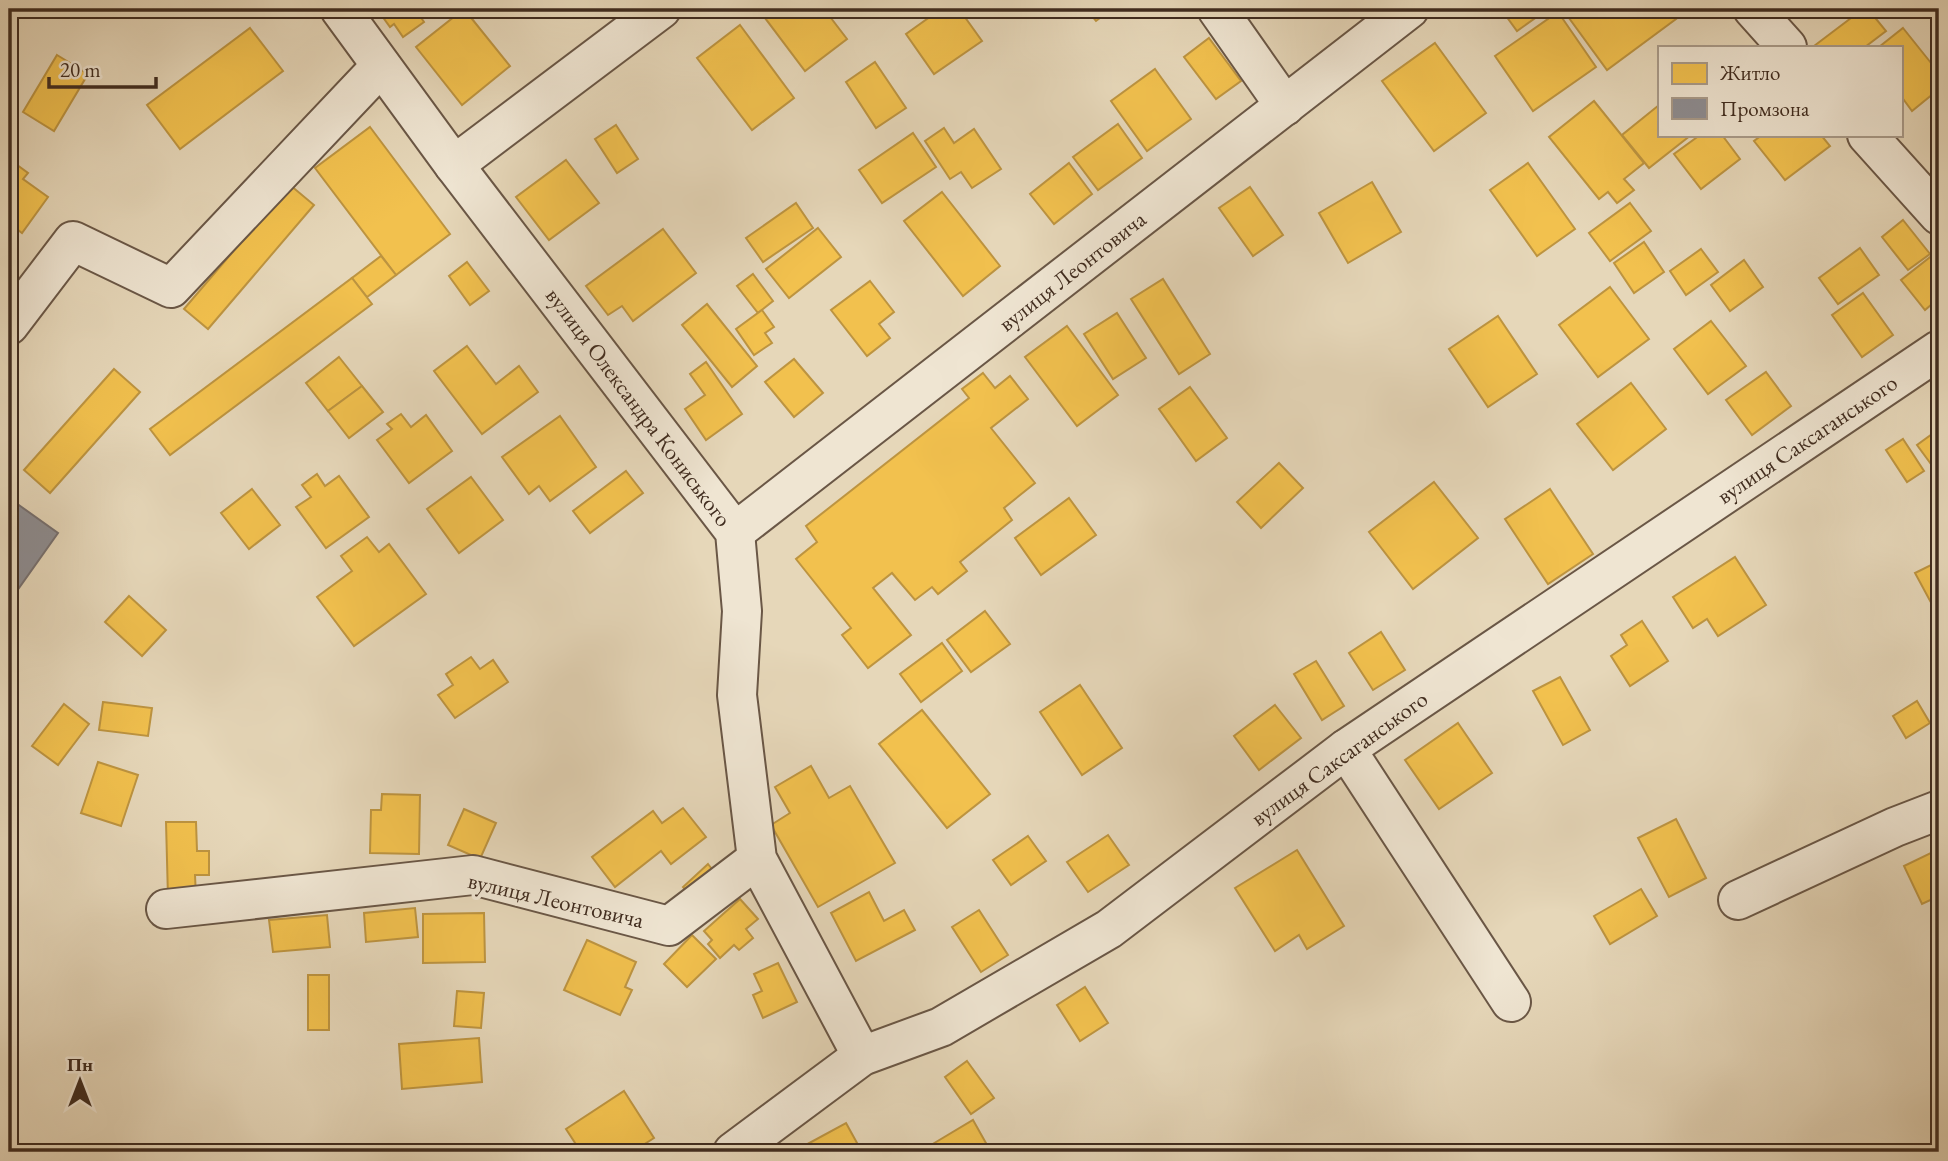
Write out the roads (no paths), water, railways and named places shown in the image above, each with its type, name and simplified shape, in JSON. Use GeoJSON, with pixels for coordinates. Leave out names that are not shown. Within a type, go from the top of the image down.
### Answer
{"type":"FeatureCollection","features":[{"type":"Feature","properties":{"kind":"street","name":"вулиця Олександра Кониського"},"geometry":{"type":"LineString","coordinates":[[340,9],[454,165],[735,532],[742,611],[737,695],[757,859],[862,1056]]}},
{"type":"Feature","properties":{"kind":"street"},"geometry":{"type":"LineString","coordinates":[[454,165],[661,9]]}},
{"type":"Feature","properties":{"kind":"street"},"geometry":{"type":"LineString","coordinates":[[1217,9],[1285,106]]}},
{"type":"Feature","properties":{"kind":"street","name":"вулиця Леонтовича"},"geometry":{"type":"LineString","coordinates":[[735,532],[1409,9]]}},
{"type":"Feature","properties":{"kind":"street"},"geometry":{"type":"LineString","coordinates":[[1752,9],[1786,46]]}},
{"type":"Feature","properties":{"kind":"street"},"geometry":{"type":"LineString","coordinates":[[9,325],[74,241],[171,288],[381,66]]}},
{"type":"Feature","properties":{"kind":"street"},"geometry":{"type":"LineString","coordinates":[[1868,136],[1939,215]]}},
{"type":"Feature","properties":{"kind":"street","name":"вулиця Саксаганського"},"geometry":{"type":"LineString","coordinates":[[733,1152],[862,1056],[941,1027],[1110,929],[1346,749],[1939,350]]}},
{"type":"Feature","properties":{"kind":"street"},"geometry":{"type":"LineString","coordinates":[[1346,749],[1511,1002]]}},
{"type":"Feature","properties":{"kind":"street"},"geometry":{"type":"LineString","coordinates":[[1738,900],[1895,827],[1939,810]]}},
{"type":"Feature","properties":{"kind":"street","name":"вулиця Леонтовича"},"geometry":{"type":"LineString","coordinates":[[166,909],[473,875],[669,926],[757,859]]}}]}
